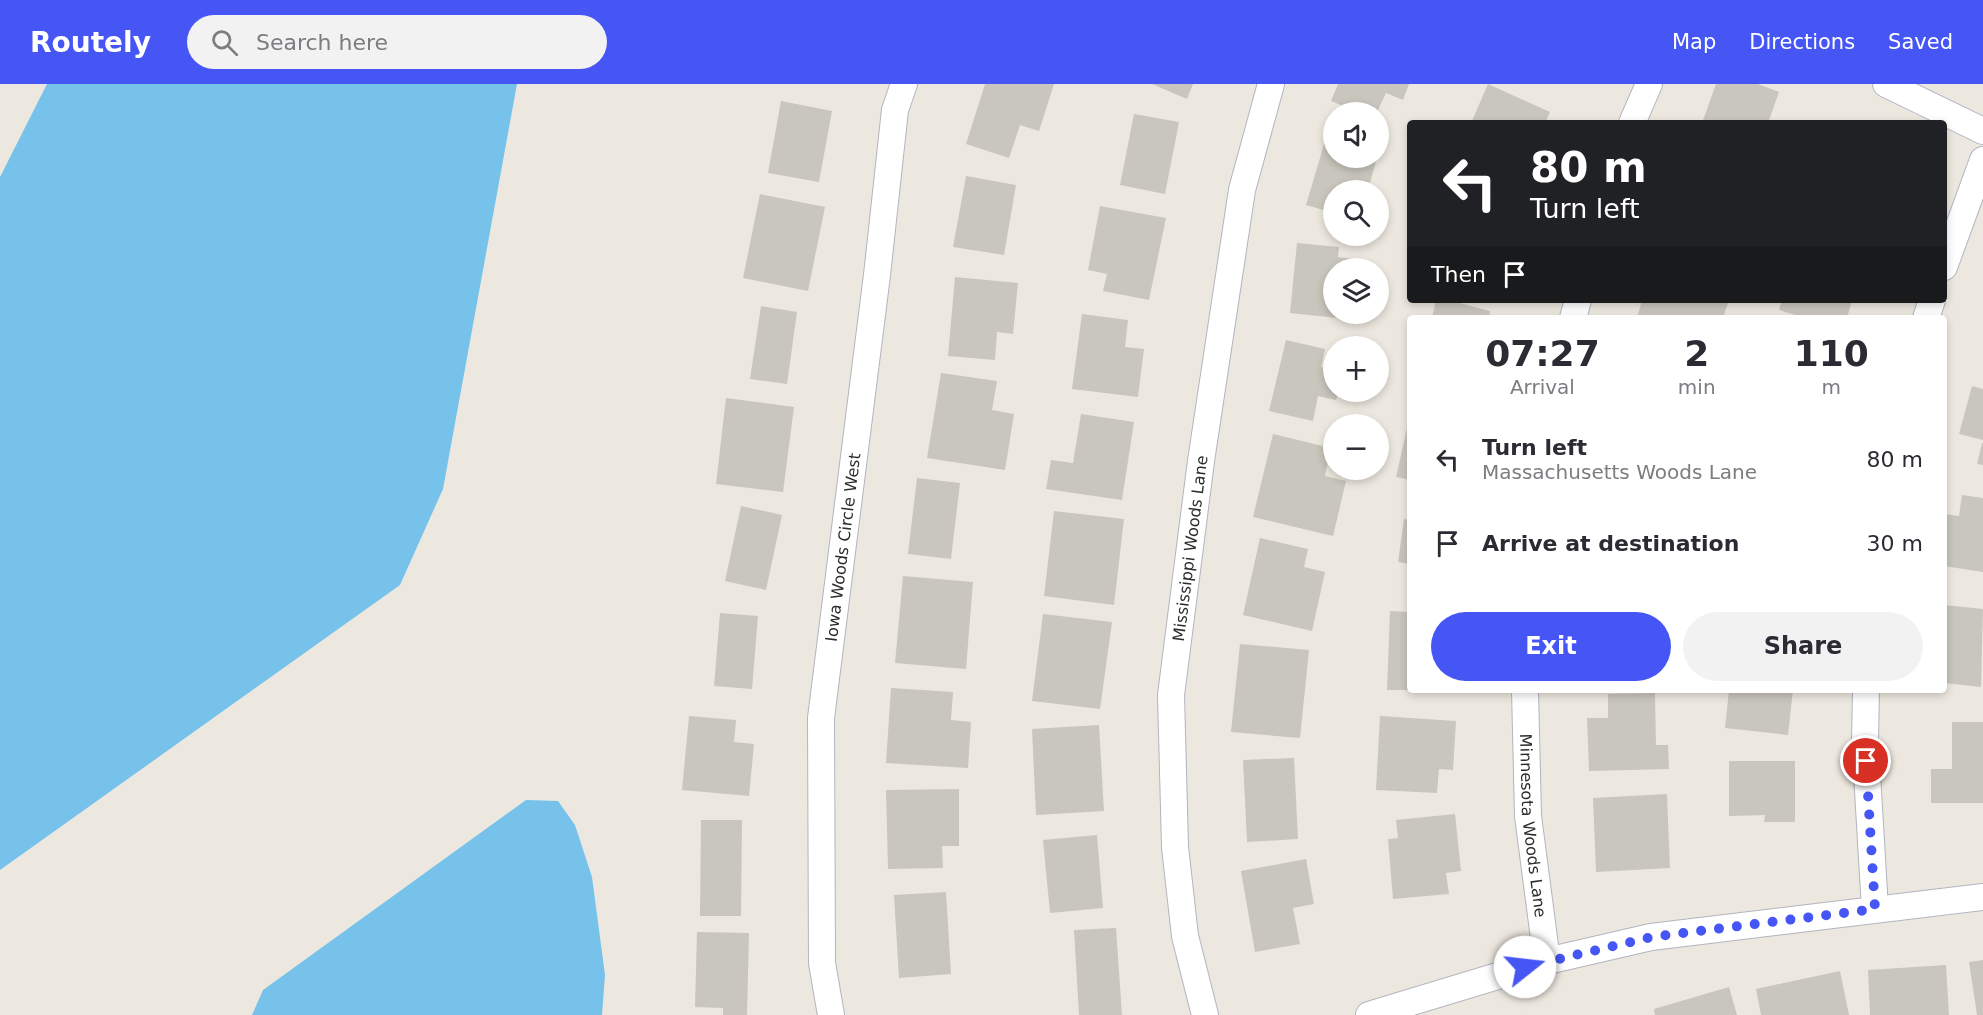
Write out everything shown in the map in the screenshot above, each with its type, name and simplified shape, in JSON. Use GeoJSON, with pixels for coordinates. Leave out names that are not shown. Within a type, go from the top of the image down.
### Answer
{"type":"FeatureCollection","features":[{"type":"Feature","properties":{"kind":"street","name":"Iowa Woods Circle West"},"geometry":{"type":"LineString","coordinates":[[831,1015],[822,963],[820,718],[876,287],[895,110],[904,84]]}},
{"type":"Feature","properties":{"kind":"street","name":"Mississippi Woods Lane"},"geometry":{"type":"LineString","coordinates":[[1206,1015],[1185,936],[1176,858],[1171,695],[1201,461],[1242,190],[1271,84]]}},
{"type":"Feature","properties":{"kind":"street"},"geometry":{"type":"LineString","coordinates":[[1633,120],[1649,84]]}},
{"type":"Feature","properties":{"kind":"street"},"geometry":{"type":"LineString","coordinates":[[1886,84],[1983,130]]}},
{"type":"Feature","properties":{"kind":"street"},"geometry":{"type":"LineString","coordinates":[[1947,259],[1983,160]]}},
{"type":"Feature","properties":{"kind":"street","name":"Minnesota Woods Lane"},"geometry":{"type":"LineString","coordinates":[[1525,693],[1528,816],[1547,961]]}},
{"type":"Feature","properties":{"kind":"street"},"geometry":{"type":"LineString","coordinates":[[1866,693],[1865,740],[1875,909]]}},
{"type":"Feature","properties":{"kind":"street"},"geometry":{"type":"LineString","coordinates":[[1370,1015],[1547,961],[1652,937],[1983,897]]}},
{"type":"Feature","properties":{"kind":"water"},"geometry":{"type":"Polygon","coordinates":[[[47,84],[517,84],[443,489],[400,585],[0,870],[0,177],[47,84]]]}},
{"type":"Feature","properties":{"kind":"water"},"geometry":{"type":"Polygon","coordinates":[[[526,800],[558,801],[575,825],[592,877],[605,975],[602,1015],[252,1015],[263,990],[526,800]]]}},
{"type":"Feature","properties":{"kind":"building"},"geometry":{"type":"Polygon","coordinates":[[[985,84],[1054,84],[1039,131],[1020,125],[1009,158],[966,144],[985,84]]]}},
{"type":"Feature","properties":{"kind":"building"},"geometry":{"type":"Polygon","coordinates":[[[1152,84],[1193,84],[1187,99],[1152,84]]]}},
{"type":"Feature","properties":{"kind":"building"},"geometry":{"type":"Polygon","coordinates":[[[1338,84],[1409,84],[1403,100],[1386,93],[1382,102],[1331,101],[1338,84]]]}},
{"type":"Feature","properties":{"kind":"building"},"geometry":{"type":"Polygon","coordinates":[[[1488,84],[1550,112],[1546,120],[1472,120],[1488,84]]]}},
{"type":"Feature","properties":{"kind":"building"},"geometry":{"type":"Polygon","coordinates":[[[1716,84],[1758,84],[1779,92],[1769,120],[1703,120],[1716,84]]]}},
{"type":"Feature","properties":{"kind":"building"},"geometry":{"type":"Polygon","coordinates":[[[781,101],[832,111],[819,182],[768,173],[781,101]]]}},
{"type":"Feature","properties":{"kind":"building"},"geometry":{"type":"Polygon","coordinates":[[[1134,114],[1179,122],[1165,194],[1120,185],[1134,114]]]}},
{"type":"Feature","properties":{"kind":"building"},"geometry":{"type":"Polygon","coordinates":[[[1323,148],[1323,168],[1374,168],[1371,180],[1323,180],[1323,210],[1306,205],[1323,148]]]}},
{"type":"Feature","properties":{"kind":"building"},"geometry":{"type":"Polygon","coordinates":[[[966,176],[1016,185],[1004,255],[953,247],[966,176]]]}},
{"type":"Feature","properties":{"kind":"building"},"geometry":{"type":"Polygon","coordinates":[[[760,194],[825,207],[808,291],[743,278],[760,194]]]}},
{"type":"Feature","properties":{"kind":"building"},"geometry":{"type":"Polygon","coordinates":[[[1100,206],[1166,218],[1149,300],[1103,291],[1107,274],[1088,270],[1100,206]]]}},
{"type":"Feature","properties":{"kind":"building"},"geometry":{"type":"Polygon","coordinates":[[[1297,243],[1339,247],[1338,257],[1346,258],[1323,258],[1323,316],[1290,313],[1297,243]]]}},
{"type":"Feature","properties":{"kind":"building"},"geometry":{"type":"Polygon","coordinates":[[[955,277],[1018,283],[1013,334],[997,332],[995,360],[948,356],[955,277]]]}},
{"type":"Feature","properties":{"kind":"building"},"geometry":{"type":"Polygon","coordinates":[[[1435,303],[1459,303],[1490,311],[1489,315],[1433,315],[1435,303]]]}},
{"type":"Feature","properties":{"kind":"building"},"geometry":{"type":"Polygon","coordinates":[[[1641,303],[1728,303],[1724,315],[1638,315],[1641,303]]]}},
{"type":"Feature","properties":{"kind":"building"},"geometry":{"type":"Polygon","coordinates":[[[1781,303],[1851,303],[1848,315],[1795,315],[1779,310],[1781,303]]]}},
{"type":"Feature","properties":{"kind":"building"},"geometry":{"type":"Polygon","coordinates":[[[761,306],[797,312],[787,384],[750,379],[761,306]]]}},
{"type":"Feature","properties":{"kind":"building"},"geometry":{"type":"Polygon","coordinates":[[[1082,314],[1128,320],[1125,347],[1144,349],[1138,397],[1072,389],[1082,314]]]}},
{"type":"Feature","properties":{"kind":"building"},"geometry":{"type":"Polygon","coordinates":[[[1286,340],[1323,349],[1321,367],[1323,367],[1323,397],[1318,396],[1313,421],[1269,411],[1286,340]]]}},
{"type":"Feature","properties":{"kind":"building"},"geometry":{"type":"Polygon","coordinates":[[[941,373],[997,381],[992,410],[1014,414],[1005,470],[927,458],[941,373]]]}},
{"type":"Feature","properties":{"kind":"building"},"geometry":{"type":"Polygon","coordinates":[[[1972,386],[1983,389],[1983,440],[1959,434],[1972,386]]]}},
{"type":"Feature","properties":{"kind":"building"},"geometry":{"type":"Polygon","coordinates":[[[726,398],[794,407],[783,492],[716,484],[726,398]]]}},
{"type":"Feature","properties":{"kind":"building"},"geometry":{"type":"Polygon","coordinates":[[[1081,414],[1134,422],[1122,500],[1046,489],[1051,460],[1073,463],[1081,414]]]}},
{"type":"Feature","properties":{"kind":"building"},"geometry":{"type":"Polygon","coordinates":[[[1407,428],[1407,479],[1396,477],[1407,428]]]}},
{"type":"Feature","properties":{"kind":"building"},"geometry":{"type":"Polygon","coordinates":[[[1273,434],[1323,446],[1323,480],[1346,481],[1333,536],[1253,517],[1273,434]]]}},
{"type":"Feature","properties":{"kind":"building"},"geometry":{"type":"Polygon","coordinates":[[[1983,443],[1983,465],[1977,464],[1983,443]]]}},
{"type":"Feature","properties":{"kind":"building"},"geometry":{"type":"Polygon","coordinates":[[[917,478],[960,483],[951,559],[908,554],[917,478]]]}},
{"type":"Feature","properties":{"kind":"building"},"geometry":{"type":"Polygon","coordinates":[[[1962,495],[1983,498],[1983,572],[1947,566],[1947,514],[1959,516],[1962,495]]]}},
{"type":"Feature","properties":{"kind":"building"},"geometry":{"type":"Polygon","coordinates":[[[741,506],[782,515],[766,590],[725,581],[741,506]]]}},
{"type":"Feature","properties":{"kind":"building"},"geometry":{"type":"Polygon","coordinates":[[[1054,511],[1124,519],[1114,605],[1044,596],[1054,511]]]}},
{"type":"Feature","properties":{"kind":"building"},"geometry":{"type":"Polygon","coordinates":[[[1404,519],[1407,520],[1407,564],[1398,562],[1404,519]]]}},
{"type":"Feature","properties":{"kind":"building"},"geometry":{"type":"Polygon","coordinates":[[[1260,538],[1308,549],[1304,567],[1325,572],[1312,631],[1243,615],[1260,538]]]}},
{"type":"Feature","properties":{"kind":"building"},"geometry":{"type":"Polygon","coordinates":[[[903,576],[973,582],[966,669],[895,663],[903,576]]]}},
{"type":"Feature","properties":{"kind":"building"},"geometry":{"type":"Polygon","coordinates":[[[1947,605],[1983,609],[1981,687],[1947,683],[1947,605]]]}},
{"type":"Feature","properties":{"kind":"building"},"geometry":{"type":"Polygon","coordinates":[[[1390,611],[1407,612],[1407,690],[1387,690],[1390,611]]]}},
{"type":"Feature","properties":{"kind":"building"},"geometry":{"type":"Polygon","coordinates":[[[720,613],[758,616],[752,689],[714,686],[720,613]]]}},
{"type":"Feature","properties":{"kind":"building"},"geometry":{"type":"Polygon","coordinates":[[[1043,614],[1112,622],[1100,709],[1032,701],[1043,614]]]}},
{"type":"Feature","properties":{"kind":"building"},"geometry":{"type":"Polygon","coordinates":[[[1240,644],[1309,650],[1300,738],[1231,732],[1240,644]]]}},
{"type":"Feature","properties":{"kind":"building"},"geometry":{"type":"Polygon","coordinates":[[[891,688],[953,692],[951,720],[971,722],[968,768],[886,763],[891,688]]]}},
{"type":"Feature","properties":{"kind":"building"},"geometry":{"type":"Polygon","coordinates":[[[1655,693],[1656,745],[1668,745],[1669,769],[1589,771],[1587,718],[1608,718],[1608,694],[1655,693]]]}},
{"type":"Feature","properties":{"kind":"building"},"geometry":{"type":"Polygon","coordinates":[[[1729,693],[1793,693],[1788,735],[1725,728],[1729,693]]]}},
{"type":"Feature","properties":{"kind":"building"},"geometry":{"type":"Polygon","coordinates":[[[689,716],[736,720],[734,742],[754,744],[749,796],[682,790],[689,716]]]}},
{"type":"Feature","properties":{"kind":"building"},"geometry":{"type":"Polygon","coordinates":[[[1380,716],[1456,721],[1453,770],[1439,769],[1437,793],[1376,790],[1380,716]]]}},
{"type":"Feature","properties":{"kind":"building"},"geometry":{"type":"Polygon","coordinates":[[[1952,722],[1983,722],[1983,803],[1931,803],[1931,769],[1952,769],[1952,722]]]}},
{"type":"Feature","properties":{"kind":"building"},"geometry":{"type":"Polygon","coordinates":[[[1099,725],[1104,811],[1036,815],[1032,729],[1099,725]]]}},
{"type":"Feature","properties":{"kind":"building"},"geometry":{"type":"Polygon","coordinates":[[[1294,758],[1298,839],[1247,842],[1243,760],[1294,758]]]}},
{"type":"Feature","properties":{"kind":"building"},"geometry":{"type":"Polygon","coordinates":[[[1729,761],[1795,761],[1795,822],[1764,822],[1765,815],[1729,816],[1729,761]]]}},
{"type":"Feature","properties":{"kind":"building"},"geometry":{"type":"Polygon","coordinates":[[[959,789],[959,846],[942,846],[943,868],[888,869],[886,790],[959,789]]]}},
{"type":"Feature","properties":{"kind":"building"},"geometry":{"type":"Polygon","coordinates":[[[1667,794],[1670,868],[1596,872],[1593,798],[1667,794]]]}},
{"type":"Feature","properties":{"kind":"building"},"geometry":{"type":"Polygon","coordinates":[[[1455,814],[1461,871],[1446,873],[1449,894],[1393,899],[1388,839],[1398,838],[1396,820],[1455,814]]]}},
{"type":"Feature","properties":{"kind":"building"},"geometry":{"type":"Polygon","coordinates":[[[701,820],[742,820],[741,916],[700,916],[701,820]]]}},
{"type":"Feature","properties":{"kind":"building"},"geometry":{"type":"Polygon","coordinates":[[[1097,835],[1103,908],[1050,913],[1043,840],[1097,835]]]}},
{"type":"Feature","properties":{"kind":"building"},"geometry":{"type":"Polygon","coordinates":[[[1306,859],[1314,904],[1293,908],[1300,944],[1255,952],[1241,871],[1306,859]]]}},
{"type":"Feature","properties":{"kind":"building"},"geometry":{"type":"Polygon","coordinates":[[[946,892],[951,974],[899,978],[894,895],[946,892]]]}},
{"type":"Feature","properties":{"kind":"building"},"geometry":{"type":"Polygon","coordinates":[[[1116,928],[1122,1015],[1079,1015],[1074,930],[1116,928]]]}},
{"type":"Feature","properties":{"kind":"building"},"geometry":{"type":"Polygon","coordinates":[[[697,932],[749,933],[747,1015],[723,1015],[723,1008],[695,1007],[697,932]]]}},
{"type":"Feature","properties":{"kind":"building"},"geometry":{"type":"Polygon","coordinates":[[[1983,960],[1983,1015],[1977,1015],[1969,962],[1983,960]]]}},
{"type":"Feature","properties":{"kind":"building"},"geometry":{"type":"Polygon","coordinates":[[[1946,965],[1949,1015],[1870,1015],[1868,970],[1946,965]]]}},
{"type":"Feature","properties":{"kind":"building"},"geometry":{"type":"Polygon","coordinates":[[[1840,971],[1849,1015],[1761,1015],[1756,989],[1840,971]]]}},
{"type":"Feature","properties":{"kind":"building"},"geometry":{"type":"Polygon","coordinates":[[[1729,987],[1737,1015],[1655,1015],[1654,1009],[1729,987]]]}},
{"type":"Feature","properties":{"kind":"route"},"geometry":{"type":"LineString","coordinates":[[1525,967],[1652,937],[1875,909],[1866,761]]}}]}
